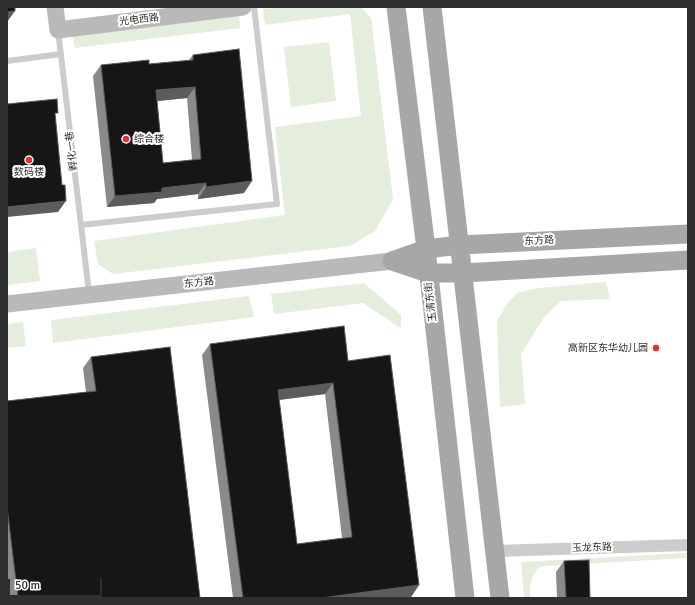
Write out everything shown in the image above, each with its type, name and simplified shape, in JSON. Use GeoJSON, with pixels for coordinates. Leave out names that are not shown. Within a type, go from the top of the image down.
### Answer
{"type":"FeatureCollection","features":[{"type":"Feature","properties":{"kind":"main road","name":"玉清东街"},"geometry":{"type":"LineString","coordinates":[[396,7],[426,249],[465,598]]}},
{"type":"Feature","properties":{"kind":"main road"},"geometry":{"type":"LineString","coordinates":[[432,7],[500,598]]}},
{"type":"Feature","properties":{"kind":"main road","name":"东方路"},"geometry":{"type":"LineString","coordinates":[[392,262],[426,249],[460,245],[688,234]]}},
{"type":"Feature","properties":{"kind":"main road","name":"东方路"},"geometry":{"type":"LineString","coordinates":[[392,262],[428,273],[463,273],[688,260]]}},
{"type":"Feature","properties":{"kind":"street","name":"孵化一巷"},"geometry":{"type":"LineString","coordinates":[[55,7],[58,30]]}},
{"type":"Feature","properties":{"kind":"street","name":"光电西路"},"geometry":{"type":"LineString","coordinates":[[58,30],[243,7]]}},
{"type":"Feature","properties":{"kind":"street","name":"东方路"},"geometry":{"type":"LineString","coordinates":[[7,304],[392,262]]}},
{"type":"Feature","properties":{"kind":"street","name":"玉龙东路"},"geometry":{"type":"LineString","coordinates":[[495,551],[688,545]]}},
{"type":"Feature","properties":{"kind":"lane"},"geometry":{"type":"LineString","coordinates":[[81,225],[277,204],[254,7]]}},
{"type":"Feature","properties":{"kind":"lane","name":"孵化一巷"},"geometry":{"type":"LineString","coordinates":[[58,30],[89,295]]}},
{"type":"Feature","properties":{"kind":"lane"},"geometry":{"type":"LineString","coordinates":[[7,61],[60,54]]}},
{"type":"Feature","properties":{"kind":"green space"},"geometry":{"type":"Polygon","coordinates":[[[287,7],[361,7],[371,18],[393,199],[375,231],[350,246],[113,274],[98,264],[94,241],[285,215],[275,127],[361,116],[350,14],[265,25],[263,9],[287,7]]]}},
{"type":"Feature","properties":{"kind":"green space"},"geometry":{"type":"Polygon","coordinates":[[[239,13],[240,28],[75,48],[72,33],[239,13]]]}},
{"type":"Feature","properties":{"kind":"green space"},"geometry":{"type":"Polygon","coordinates":[[[329,42],[336,101],[291,107],[284,47],[329,42]]]}},
{"type":"Feature","properties":{"kind":"green space"},"geometry":{"type":"Polygon","coordinates":[[[36,248],[40,281],[7,285],[7,252],[36,248]]]}},
{"type":"Feature","properties":{"kind":"green space"},"geometry":{"type":"Polygon","coordinates":[[[606,282],[610,299],[561,301],[544,317],[521,354],[525,404],[500,407],[497,321],[506,305],[517,293],[538,288],[606,282]]]}},
{"type":"Feature","properties":{"kind":"green space"},"geometry":{"type":"Polygon","coordinates":[[[364,283],[401,315],[401,328],[363,303],[274,314],[271,294],[364,283]]]}},
{"type":"Feature","properties":{"kind":"green space"},"geometry":{"type":"Polygon","coordinates":[[[249,296],[254,317],[53,343],[51,320],[249,296]]]}},
{"type":"Feature","properties":{"kind":"green space"},"geometry":{"type":"Polygon","coordinates":[[[23,322],[26,346],[7,348],[7,324],[23,322]]]}},
{"type":"Feature","properties":{"kind":"green space"},"geometry":{"type":"Polygon","coordinates":[[[688,553],[688,558],[545,566],[538,568],[532,578],[530,598],[524,598],[521,562],[688,553]]]}},
{"type":"Feature","properties":{"kind":"building"},"geometry":{"type":"Polygon","coordinates":[[[7,7],[15,7],[15,11],[7,12],[7,7]]]}},
{"type":"Feature","properties":{"kind":"building","name":"综合楼"},"geometry":{"type":"Polygon","coordinates":[[[239,49],[252,181],[206,187],[206,183],[162,188],[162,192],[115,196],[101,65],[149,60],[149,64],[193,60],[193,55],[239,49]],[[195,87],[156,90],[163,163],[201,159],[195,87]]]}},
{"type":"Feature","properties":{"kind":"building","name":"数码楼"},"geometry":{"type":"Polygon","coordinates":[[[57,99],[58,113],[55,113],[62,185],[65,185],[66,201],[7,207],[7,104],[57,99]]]}},
{"type":"Feature","properties":{"kind":"building"},"geometry":{"type":"Polygon","coordinates":[[[344,326],[348,361],[390,355],[419,585],[321,598],[243,598],[210,344],[344,326]],[[333,383],[278,390],[297,544],[352,537],[333,383]]]}},
{"type":"Feature","properties":{"kind":"building"},"geometry":{"type":"Polygon","coordinates":[[[170,347],[200,598],[18,598],[7,507],[7,401],[96,391],[91,357],[170,347]]]}},
{"type":"Feature","properties":{"kind":"building"},"geometry":{"type":"Polygon","coordinates":[[[589,560],[590,598],[566,598],[564,561],[589,560]]]}},
{"type":"Feature","properties":{"kind":"place","name":"综合楼"},"geometry":{"type":"Point","coordinates":[126,139]}},
{"type":"Feature","properties":{"kind":"place","name":"数码楼"},"geometry":{"type":"Point","coordinates":[29,160]}},
{"type":"Feature","properties":{"kind":"place","name":"高新区东华幼儿园"},"geometry":{"type":"Point","coordinates":[656,348]}}]}
